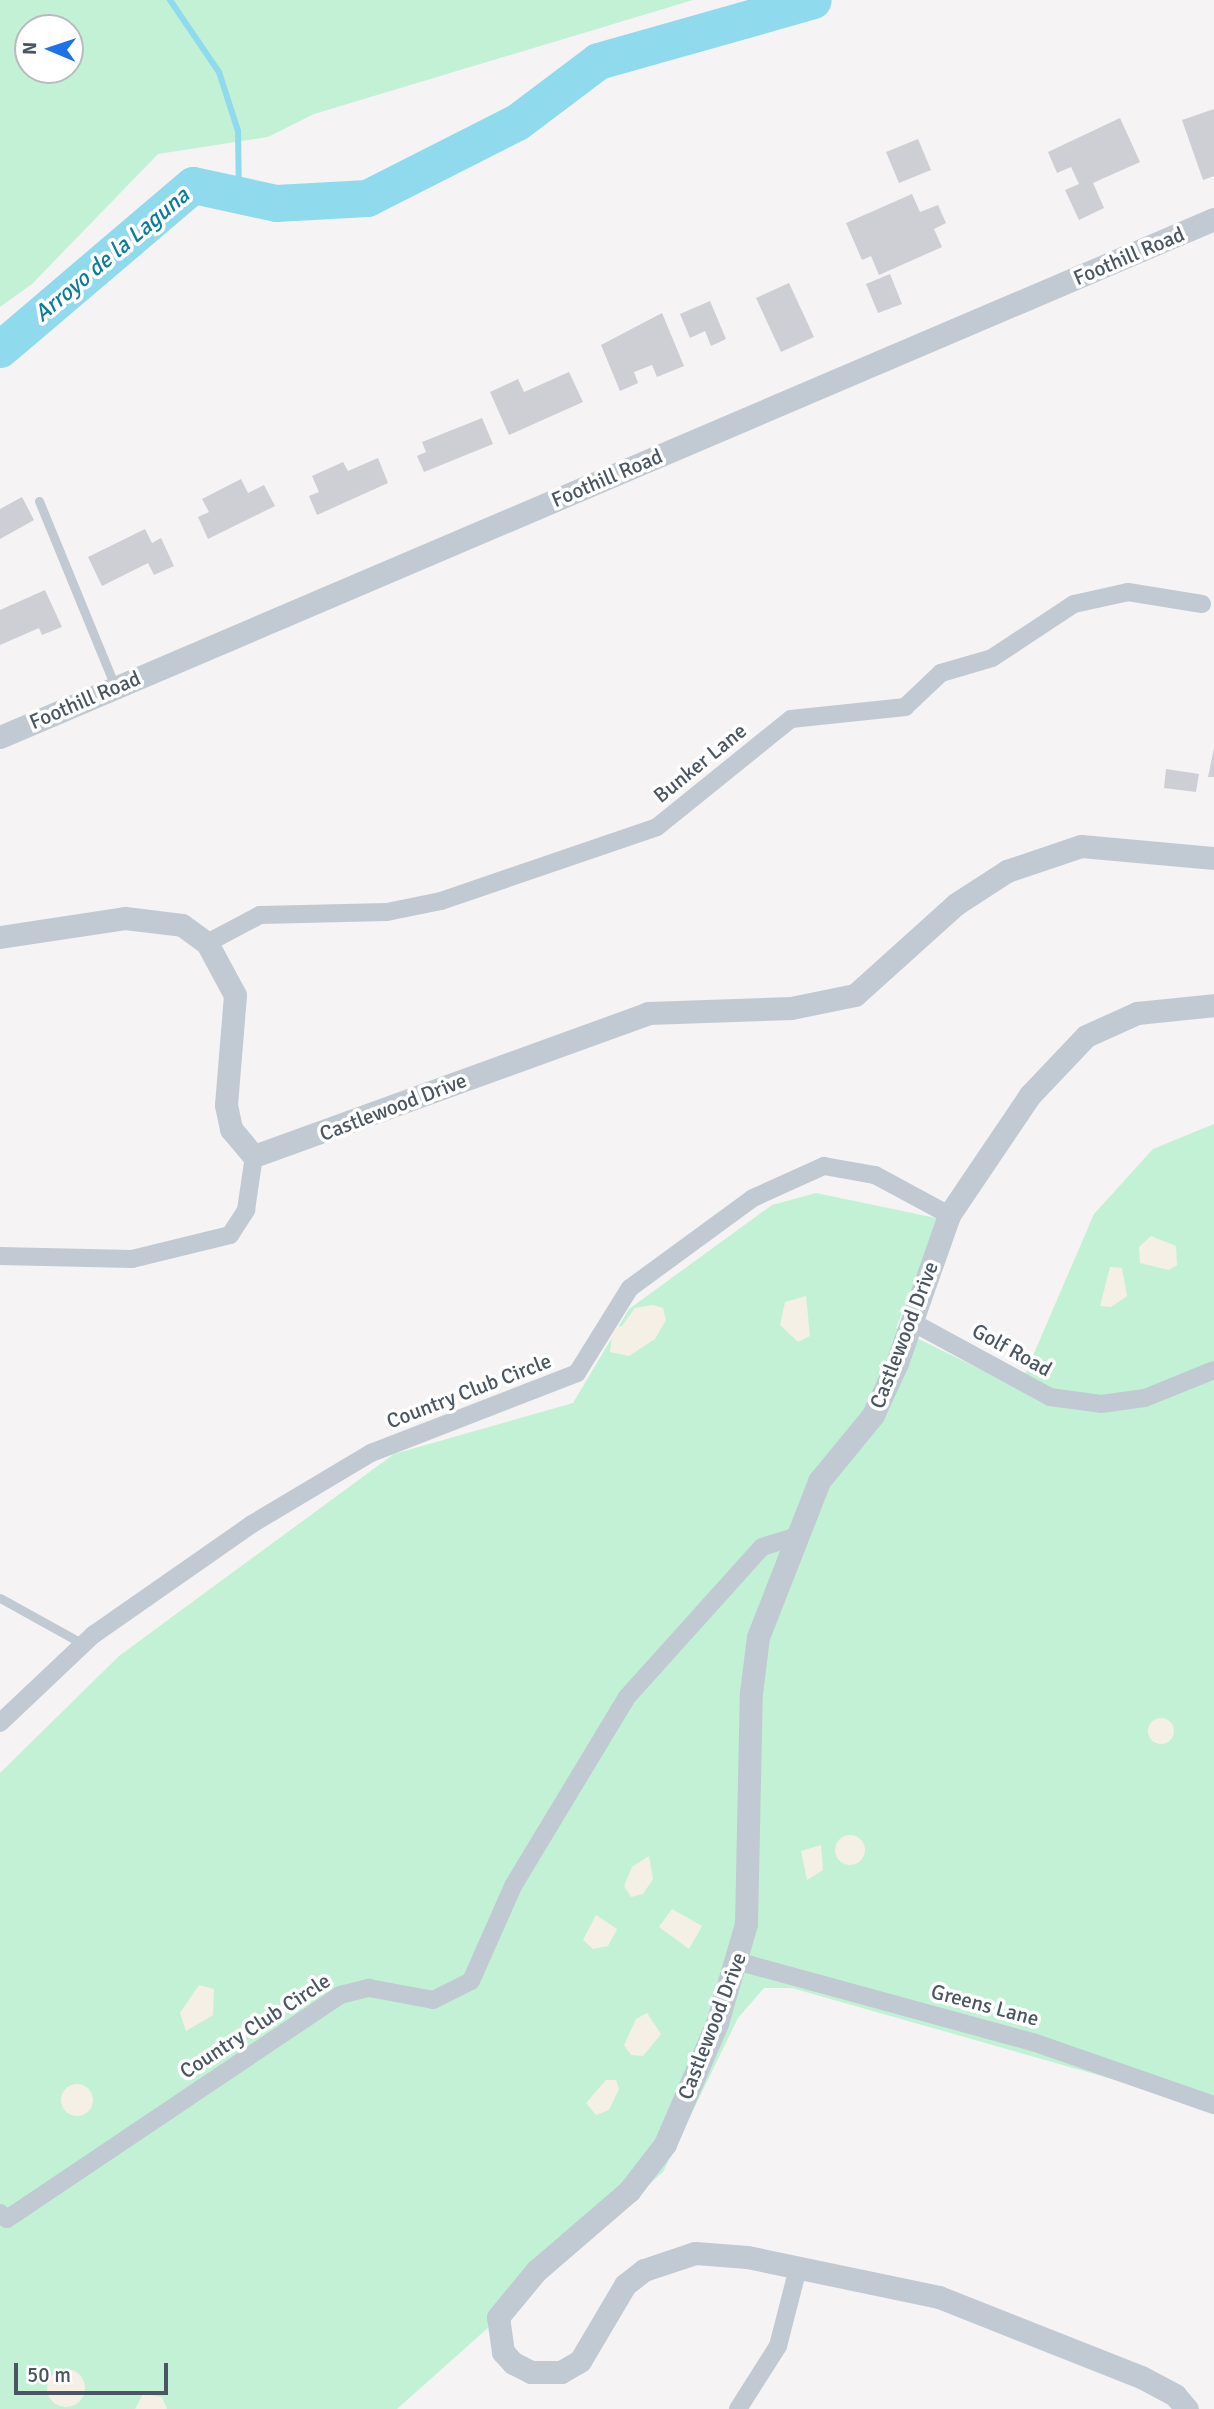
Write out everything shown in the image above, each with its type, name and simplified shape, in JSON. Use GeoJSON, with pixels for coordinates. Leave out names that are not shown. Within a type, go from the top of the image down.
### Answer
{"type":"FeatureCollection","features":[{"type":"Feature","properties":{"kind":"street","name":"Foothill Road"},"geometry":{"type":"LineString","coordinates":[[0,737],[1214,219]]}},
{"type":"Feature","properties":{"kind":"street","name":"Bunker Lane"},"geometry":{"type":"LineString","coordinates":[[207,943],[260,915],[387,912],[441,901],[657,827],[791,719],[905,707],[941,673],[992,659],[1074,604],[1128,592],[1202,604]]}},
{"type":"Feature","properties":{"kind":"street","name":"Castlewood Drive"},"geometry":{"type":"LineString","coordinates":[[254,1156],[648,1013],[791,1007],[855,995],[956,904],[1007,871],[1081,846],[1214,858]]}},
{"type":"Feature","properties":{"kind":"street"},"geometry":{"type":"LineString","coordinates":[[0,937],[125,918],[182,925],[207,943],[235,995],[226,1105],[231,1129],[254,1156],[246,1210],[230,1235],[132,1259],[0,1256]]}},
{"type":"Feature","properties":{"kind":"street","name":"Castlewood Drive"},"geometry":{"type":"LineString","coordinates":[[1187,2409],[1175,2395],[1141,2377],[939,2297],[798,2268],[695,2253],[658,2262],[625,2285],[580,2361],[561,2372],[531,2372],[513,2362],[498,2337],[500,2308],[629,2191],[665,2144],[740,1962],[746,1924],[751,1693],[758,1637],[792,1538],[819,1481],[873,1415],[949,1215],[1030,1096],[1086,1036],[1137,1013],[1214,1005]]}},
{"type":"Feature","properties":{"kind":"street","name":"Country Club Circle"},"geometry":{"type":"LineString","coordinates":[[0,1723],[83,1644],[252,1524],[371,1453],[577,1373],[630,1288],[753,1198],[824,1166],[875,1175],[949,1215]]}},
{"type":"Feature","properties":{"kind":"street","name":"Golf Road"},"geometry":{"type":"LineString","coordinates":[[907,1323],[1050,1397],[1101,1404],[1145,1398],[1214,1370]]}},
{"type":"Feature","properties":{"kind":"street","name":"Country Club Circle"},"geometry":{"type":"LineString","coordinates":[[2,2218],[340,1995],[369,1988],[433,2000],[471,1981],[519,1875],[627,1698],[762,1547],[792,1538]]}},
{"type":"Feature","properties":{"kind":"street","name":"Greens Lane"},"geometry":{"type":"LineString","coordinates":[[740,1962],[1033,2042],[1214,2105]]}},
{"type":"Feature","properties":{"kind":"street"},"geometry":{"type":"LineString","coordinates":[[738,2409],[778,2346],[798,2268]]}},
{"type":"Feature","properties":{"kind":"lane"},"geometry":{"type":"LineString","coordinates":[[39,501],[116,687]]}},
{"type":"Feature","properties":{"kind":"lane"},"geometry":{"type":"LineString","coordinates":[[0,1598],[83,1644]]}},
{"type":"Feature","properties":{"kind":"green space"},"geometry":{"type":"Polygon","coordinates":[[[0,0],[693,0],[314,114],[268,137],[158,154],[32,284],[0,307],[0,0]]]}},
{"type":"Feature","properties":{"kind":"green space"},"geometry":{"type":"Polygon","coordinates":[[[1214,1124],[1214,2108],[792,1988],[764,1988],[738,2018],[663,2172],[397,2409],[0,2409],[0,1773],[119,1656],[394,1454],[573,1403],[629,1309],[772,1205],[816,1193],[941,1219],[896,1328],[1019,1388],[1094,1214],[1153,1149],[1214,1124]]]}},
{"type":"Feature","properties":{"kind":"sand"},"geometry":{"type":"Polygon","coordinates":[[[1151,1236],[1176,1246],[1177,1265],[1169,1270],[1140,1263],[1139,1247],[1151,1236]]]}},
{"type":"Feature","properties":{"kind":"sand"},"geometry":{"type":"Polygon","coordinates":[[[1110,1267],[1122,1268],[1127,1296],[1111,1307],[1100,1306],[1110,1267]]]}},
{"type":"Feature","properties":{"kind":"sand"},"geometry":{"type":"Polygon","coordinates":[[[806,1296],[810,1336],[798,1342],[780,1325],[785,1302],[806,1296]]]}},
{"type":"Feature","properties":{"kind":"sand"},"geometry":{"type":"Polygon","coordinates":[[[653,1305],[663,1308],[666,1320],[655,1339],[629,1356],[610,1352],[613,1328],[622,1326],[635,1308],[653,1305]]]}},
{"type":"Feature","properties":{"kind":"sand"},"geometry":{"type":"Polygon","coordinates":[[[1161,1718],[1170,1722],[1174,1731],[1170,1740],[1161,1744],[1152,1740],[1148,1731],[1152,1722],[1161,1718]]]}},
{"type":"Feature","properties":{"kind":"sand"},"geometry":{"type":"Polygon","coordinates":[[[850,1835],[856,1836],[864,1844],[864,1856],[856,1864],[850,1865],[844,1864],[836,1856],[835,1850],[836,1844],[844,1836],[850,1835]]]}},
{"type":"Feature","properties":{"kind":"sand"},"geometry":{"type":"Polygon","coordinates":[[[821,1845],[823,1870],[807,1880],[801,1851],[821,1845]]]}},
{"type":"Feature","properties":{"kind":"sand"},"geometry":{"type":"Polygon","coordinates":[[[649,1856],[653,1879],[643,1894],[631,1897],[624,1886],[632,1867],[649,1856]]]}},
{"type":"Feature","properties":{"kind":"sand"},"geometry":{"type":"Polygon","coordinates":[[[672,1909],[702,1926],[689,1949],[659,1927],[672,1909]]]}},
{"type":"Feature","properties":{"kind":"sand"},"geometry":{"type":"Polygon","coordinates":[[[596,1915],[617,1929],[608,1946],[593,1949],[583,1940],[596,1915]]]}},
{"type":"Feature","properties":{"kind":"sand"},"geometry":{"type":"Polygon","coordinates":[[[199,1985],[214,1989],[213,2015],[186,2031],[180,2013],[199,1985]]]}},
{"type":"Feature","properties":{"kind":"sand"},"geometry":{"type":"Polygon","coordinates":[[[647,2013],[661,2034],[643,2056],[631,2055],[624,2045],[636,2019],[647,2013]]]}},
{"type":"Feature","properties":{"kind":"sand"},"geometry":{"type":"Polygon","coordinates":[[[606,2080],[616,2080],[619,2089],[609,2110],[596,2115],[586,2103],[606,2080]]]}},
{"type":"Feature","properties":{"kind":"sand"},"geometry":{"type":"Polygon","coordinates":[[[77,2084],[88,2089],[93,2100],[88,2111],[77,2116],[66,2111],[61,2100],[66,2089],[77,2084]]]}},
{"type":"Feature","properties":{"kind":"sand"},"geometry":{"type":"Polygon","coordinates":[[[66,2369],[79,2375],[85,2388],[79,2401],[66,2407],[53,2401],[47,2388],[53,2375],[66,2369]]]}},
{"type":"Feature","properties":{"kind":"sand"},"geometry":{"type":"Polygon","coordinates":[[[143,2394],[162,2397],[167,2409],[135,2409],[143,2394]]]}},
{"type":"Feature","properties":{"kind":"building"},"geometry":{"type":"Polygon","coordinates":[[[1214,109],[1214,176],[1203,180],[1182,120],[1214,109]]]}},
{"type":"Feature","properties":{"kind":"building"},"geometry":{"type":"Polygon","coordinates":[[[1120,118],[1140,162],[1093,183],[1104,208],[1079,220],[1065,190],[1079,184],[1071,167],[1057,173],[1048,152],[1120,118]]]}},
{"type":"Feature","properties":{"kind":"building"},"geometry":{"type":"Polygon","coordinates":[[[918,139],[931,170],[899,183],[886,152],[918,139]]]}},
{"type":"Feature","properties":{"kind":"building"},"geometry":{"type":"Polygon","coordinates":[[[912,194],[920,212],[938,205],[946,223],[934,229],[942,247],[879,275],[871,256],[862,260],[846,223],[912,194]]]}},
{"type":"Feature","properties":{"kind":"building"},"geometry":{"type":"Polygon","coordinates":[[[890,274],[902,304],[878,313],[866,284],[890,274]]]}},
{"type":"Feature","properties":{"kind":"building"},"geometry":{"type":"Polygon","coordinates":[[[789,283],[814,337],[781,352],[756,298],[789,283]]]}},
{"type":"Feature","properties":{"kind":"building"},"geometry":{"type":"Polygon","coordinates":[[[710,301],[726,339],[711,346],[705,331],[690,338],[680,314],[710,301]]]}},
{"type":"Feature","properties":{"kind":"building"},"geometry":{"type":"Polygon","coordinates":[[[662,313],[684,366],[657,377],[652,365],[634,372],[638,383],[620,391],[601,345],[662,313]]]}},
{"type":"Feature","properties":{"kind":"building"},"geometry":{"type":"Polygon","coordinates":[[[569,372],[583,402],[509,435],[490,392],[518,379],[524,392],[569,372]]]}},
{"type":"Feature","properties":{"kind":"building"},"geometry":{"type":"Polygon","coordinates":[[[482,418],[493,444],[424,472],[417,456],[426,452],[422,442],[482,418]]]}},
{"type":"Feature","properties":{"kind":"building"},"geometry":{"type":"Polygon","coordinates":[[[378,458],[388,483],[317,515],[309,496],[319,492],[312,476],[343,462],[348,471],[378,458]]]}},
{"type":"Feature","properties":{"kind":"building"},"geometry":{"type":"Polygon","coordinates":[[[241,479],[248,493],[264,485],[275,506],[208,539],[198,517],[209,512],[202,499],[241,479]]]}},
{"type":"Feature","properties":{"kind":"building"},"geometry":{"type":"Polygon","coordinates":[[[22,497],[34,520],[0,539],[0,509],[22,497]]]}},
{"type":"Feature","properties":{"kind":"building"},"geometry":{"type":"Polygon","coordinates":[[[145,529],[152,543],[161,538],[174,566],[154,575],[148,563],[102,586],[88,557],[145,529]]]}},
{"type":"Feature","properties":{"kind":"building"},"geometry":{"type":"Polygon","coordinates":[[[45,590],[62,627],[42,635],[39,628],[0,645],[0,610],[45,590]]]}},
{"type":"Feature","properties":{"kind":"building"},"geometry":{"type":"Polygon","coordinates":[[[1214,748],[1214,777],[1208,777],[1214,748]]]}},
{"type":"Feature","properties":{"kind":"building"},"geometry":{"type":"Polygon","coordinates":[[[1166,769],[1199,774],[1196,792],[1164,788],[1166,769]]]}},
{"type":"Feature","properties":{"kind":"waterway"},"geometry":{"type":"LineString","coordinates":[[170,0],[219,72],[238,131],[239,195]]}},
{"type":"Feature","properties":{"kind":"waterway","name":"Arroyo de la Laguna"},"geometry":{"type":"LineString","coordinates":[[0,349],[193,185],[276,203],[367,198],[517,122],[598,61],[813,0]]}}]}
